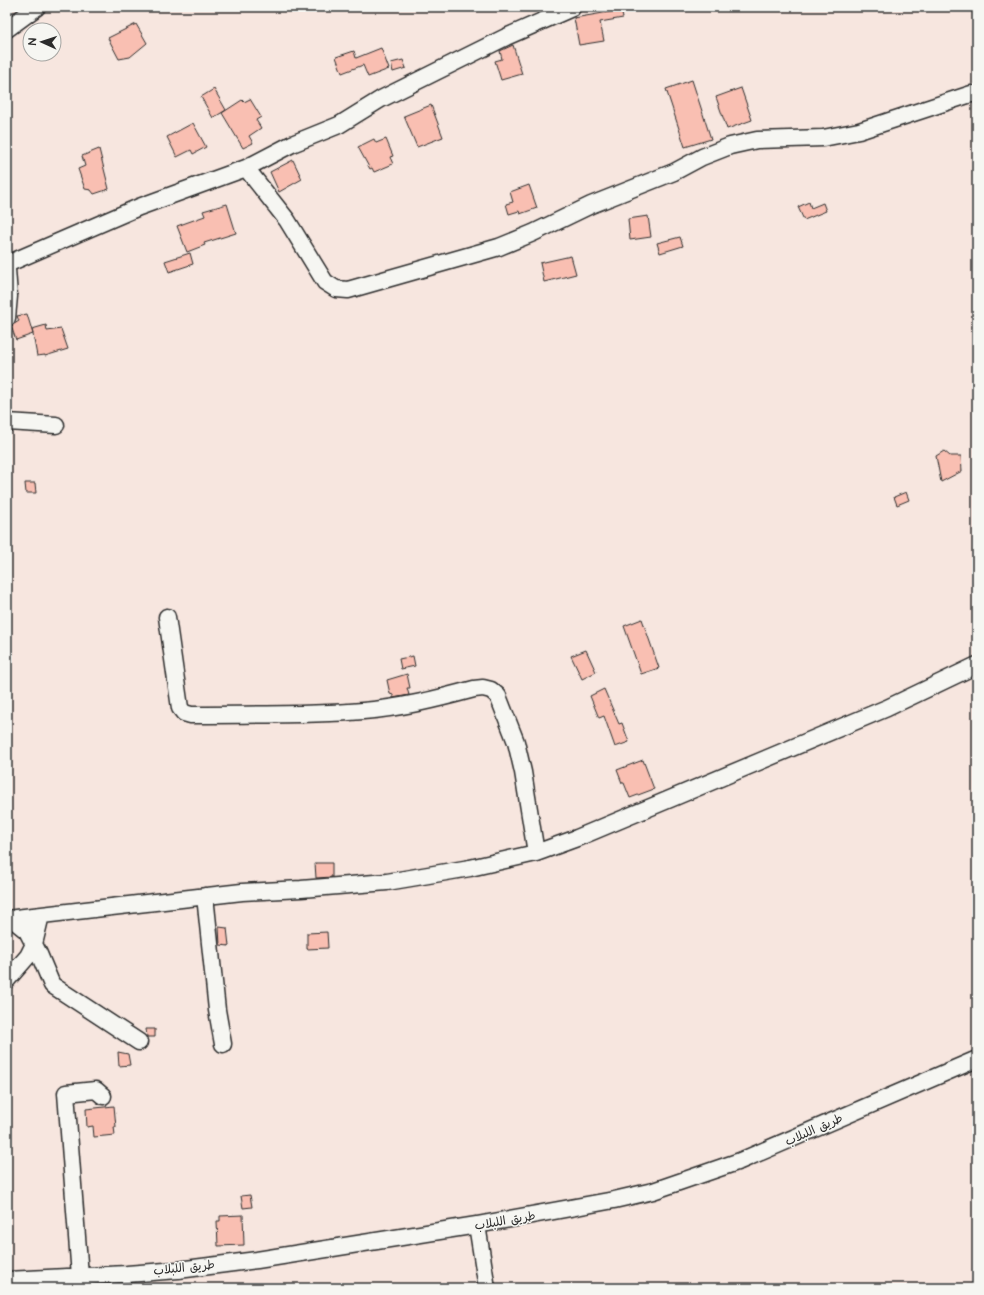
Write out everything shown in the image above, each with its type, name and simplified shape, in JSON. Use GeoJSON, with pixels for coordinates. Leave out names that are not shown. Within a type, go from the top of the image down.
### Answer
{"type":"FeatureCollection","features":[{"type":"Feature","properties":{"kind":"street"},"geometry":{"type":"LineString","coordinates":[[7,29],[37,7]]}},
{"type":"Feature","properties":{"kind":"street"},"geometry":{"type":"LineString","coordinates":[[7,264],[139,207],[246,168],[292,144],[339,125],[382,100],[506,37],[572,8]]}},
{"type":"Feature","properties":{"kind":"street"},"geometry":{"type":"LineString","coordinates":[[246,168],[287,220],[326,282],[336,289],[348,290],[505,244],[591,205],[674,172],[702,157],[730,146],[757,140],[803,139],[841,135],[859,131],[971,94],[977,94]]}},
{"type":"Feature","properties":{"kind":"street"},"geometry":{"type":"LineString","coordinates":[[7,269],[9,296],[7,318]]}},
{"type":"Feature","properties":{"kind":"street"},"geometry":{"type":"LineString","coordinates":[[7,422],[56,425]]}},
{"type":"Feature","properties":{"kind":"street"},"geometry":{"type":"LineString","coordinates":[[167,617],[180,708],[184,713],[279,714],[363,711],[405,706],[474,689],[483,688],[491,690],[498,696],[516,742],[523,772],[536,853]]}},
{"type":"Feature","properties":{"kind":"street"},"geometry":{"type":"LineString","coordinates":[[10,919],[242,892],[387,882],[470,868],[536,853],[577,838],[887,708],[977,665]]}},
{"type":"Feature","properties":{"kind":"street"},"geometry":{"type":"LineString","coordinates":[[205,896],[217,1010],[223,1044]]}},
{"type":"Feature","properties":{"kind":"street"},"geometry":{"type":"LineString","coordinates":[[7,980],[28,956],[34,944],[41,915]]}},
{"type":"Feature","properties":{"kind":"street"},"geometry":{"type":"LineString","coordinates":[[10,919],[27,931],[39,954],[52,986],[139,1042]]}},
{"type":"Feature","properties":{"kind":"street","name":"طريق اللبلاب"},"geometry":{"type":"LineString","coordinates":[[7,1280],[127,1274],[194,1268],[257,1260],[477,1225],[614,1200],[653,1190],[747,1159],[977,1059]]}},
{"type":"Feature","properties":{"kind":"street"},"geometry":{"type":"LineString","coordinates":[[80,1276],[66,1093],[96,1090],[103,1096]]}},
{"type":"Feature","properties":{"kind":"street"},"geometry":{"type":"LineString","coordinates":[[477,1225],[487,1288]]}},
{"type":"Feature","properties":{"kind":"building"},"geometry":{"type":"Polygon","coordinates":[[[621,10],[623,18],[600,22],[604,41],[579,45],[574,18],[621,10]]]}},
{"type":"Feature","properties":{"kind":"building"},"geometry":{"type":"Polygon","coordinates":[[[136,24],[147,43],[130,57],[119,59],[108,38],[136,24]]]}},
{"type":"Feature","properties":{"kind":"building"},"geometry":{"type":"Polygon","coordinates":[[[513,45],[522,74],[501,80],[495,61],[502,59],[500,51],[513,45]]]}},
{"type":"Feature","properties":{"kind":"building"},"geometry":{"type":"Polygon","coordinates":[[[381,48],[389,69],[368,77],[363,65],[342,73],[336,57],[354,51],[356,58],[381,48]]]}},
{"type":"Feature","properties":{"kind":"building"},"geometry":{"type":"Polygon","coordinates":[[[403,60],[406,68],[393,72],[391,63],[403,60]]]}},
{"type":"Feature","properties":{"kind":"building"},"geometry":{"type":"Polygon","coordinates":[[[692,80],[711,139],[685,147],[666,89],[692,80]]]}},
{"type":"Feature","properties":{"kind":"building"},"geometry":{"type":"Polygon","coordinates":[[[741,88],[752,120],[727,129],[716,97],[741,88]]]}},
{"type":"Feature","properties":{"kind":"building"},"geometry":{"type":"Polygon","coordinates":[[[214,89],[226,110],[213,118],[201,97],[214,89]]]}},
{"type":"Feature","properties":{"kind":"building"},"geometry":{"type":"Polygon","coordinates":[[[250,99],[261,117],[256,120],[261,128],[249,136],[253,143],[243,148],[222,113],[242,100],[244,102],[250,99]]]}},
{"type":"Feature","properties":{"kind":"building"},"geometry":{"type":"Polygon","coordinates":[[[431,105],[443,137],[417,147],[404,116],[431,105]]]}},
{"type":"Feature","properties":{"kind":"building"},"geometry":{"type":"Polygon","coordinates":[[[193,123],[206,147],[193,154],[191,150],[177,157],[167,137],[193,123]]]}},
{"type":"Feature","properties":{"kind":"building"},"geometry":{"type":"Polygon","coordinates":[[[374,139],[376,143],[386,139],[393,156],[390,157],[393,164],[374,172],[372,168],[370,169],[358,147],[374,139]]]}},
{"type":"Feature","properties":{"kind":"building"},"geometry":{"type":"Polygon","coordinates":[[[99,149],[109,189],[94,194],[91,190],[85,189],[78,169],[85,166],[82,156],[99,149]]]}},
{"type":"Feature","properties":{"kind":"building"},"geometry":{"type":"Polygon","coordinates":[[[293,160],[302,179],[279,192],[270,172],[293,160]]]}},
{"type":"Feature","properties":{"kind":"building"},"geometry":{"type":"Polygon","coordinates":[[[529,185],[537,208],[520,214],[519,211],[509,214],[506,204],[513,202],[510,192],[529,185]]]}},
{"type":"Feature","properties":{"kind":"building"},"geometry":{"type":"Polygon","coordinates":[[[809,202],[811,208],[823,203],[826,211],[804,220],[798,207],[809,202]]]}},
{"type":"Feature","properties":{"kind":"building"},"geometry":{"type":"Polygon","coordinates":[[[227,204],[236,233],[204,243],[205,245],[187,252],[177,226],[205,216],[203,211],[227,204]]]}},
{"type":"Feature","properties":{"kind":"building"},"geometry":{"type":"Polygon","coordinates":[[[648,216],[651,237],[630,240],[628,219],[648,216]]]}},
{"type":"Feature","properties":{"kind":"building"},"geometry":{"type":"Polygon","coordinates":[[[680,237],[683,246],[660,253],[657,243],[680,237]]]}},
{"type":"Feature","properties":{"kind":"building"},"geometry":{"type":"Polygon","coordinates":[[[190,253],[193,264],[169,272],[165,261],[190,253]]]}},
{"type":"Feature","properties":{"kind":"building"},"geometry":{"type":"Polygon","coordinates":[[[571,256],[576,274],[544,282],[540,263],[571,256]]]}},
{"type":"Feature","properties":{"kind":"building"},"geometry":{"type":"Polygon","coordinates":[[[27,314],[33,334],[16,340],[11,326],[19,321],[17,316],[27,314]]]}},
{"type":"Feature","properties":{"kind":"building"},"geometry":{"type":"Polygon","coordinates":[[[46,325],[47,331],[61,329],[68,349],[45,356],[37,356],[32,329],[46,325]]]}},
{"type":"Feature","properties":{"kind":"building"},"geometry":{"type":"Polygon","coordinates":[[[944,451],[950,456],[961,456],[962,471],[941,482],[936,456],[944,451]]]}},
{"type":"Feature","properties":{"kind":"building"},"geometry":{"type":"Polygon","coordinates":[[[25,483],[35,483],[36,493],[26,493],[25,483]]]}},
{"type":"Feature","properties":{"kind":"building"},"geometry":{"type":"Polygon","coordinates":[[[906,492],[909,500],[897,505],[894,497],[906,492]]]}},
{"type":"Feature","properties":{"kind":"building"},"geometry":{"type":"Polygon","coordinates":[[[642,619],[659,668],[641,674],[624,626],[642,619]]]}},
{"type":"Feature","properties":{"kind":"building"},"geometry":{"type":"Polygon","coordinates":[[[586,650],[596,672],[582,679],[571,656],[586,650]]]}},
{"type":"Feature","properties":{"kind":"building"},"geometry":{"type":"Polygon","coordinates":[[[413,656],[415,666],[401,669],[399,659],[413,656]]]}},
{"type":"Feature","properties":{"kind":"building"},"geometry":{"type":"Polygon","coordinates":[[[407,674],[410,688],[407,688],[409,695],[393,698],[393,695],[390,694],[387,680],[407,674]]]}},
{"type":"Feature","properties":{"kind":"building"},"geometry":{"type":"Polygon","coordinates":[[[604,689],[619,724],[622,723],[629,742],[615,747],[604,716],[599,718],[590,696],[604,689]]]}},
{"type":"Feature","properties":{"kind":"building"},"geometry":{"type":"Polygon","coordinates":[[[643,760],[654,789],[630,798],[617,770],[643,760]]]}},
{"type":"Feature","properties":{"kind":"building"},"geometry":{"type":"Polygon","coordinates":[[[315,863],[332,863],[332,877],[316,878],[315,863]]]}},
{"type":"Feature","properties":{"kind":"building"},"geometry":{"type":"Polygon","coordinates":[[[219,927],[227,928],[229,946],[220,945],[219,927]]]}},
{"type":"Feature","properties":{"kind":"building"},"geometry":{"type":"Polygon","coordinates":[[[327,932],[328,948],[307,949],[307,933],[327,932]]]}},
{"type":"Feature","properties":{"kind":"building"},"geometry":{"type":"Polygon","coordinates":[[[146,1029],[155,1029],[155,1037],[147,1037],[146,1029]]]}},
{"type":"Feature","properties":{"kind":"building"},"geometry":{"type":"Polygon","coordinates":[[[118,1052],[128,1054],[130,1065],[119,1066],[118,1052]]]}},
{"type":"Feature","properties":{"kind":"building"},"geometry":{"type":"Polygon","coordinates":[[[114,1106],[116,1127],[114,1127],[115,1135],[94,1137],[93,1126],[87,1127],[86,1109],[114,1106]]]}},
{"type":"Feature","properties":{"kind":"building"},"geometry":{"type":"Polygon","coordinates":[[[250,1195],[252,1207],[243,1208],[241,1196],[250,1195]]]}},
{"type":"Feature","properties":{"kind":"building"},"geometry":{"type":"Polygon","coordinates":[[[243,1215],[244,1245],[218,1246],[217,1221],[220,1221],[220,1216],[243,1215]]]}}]}
